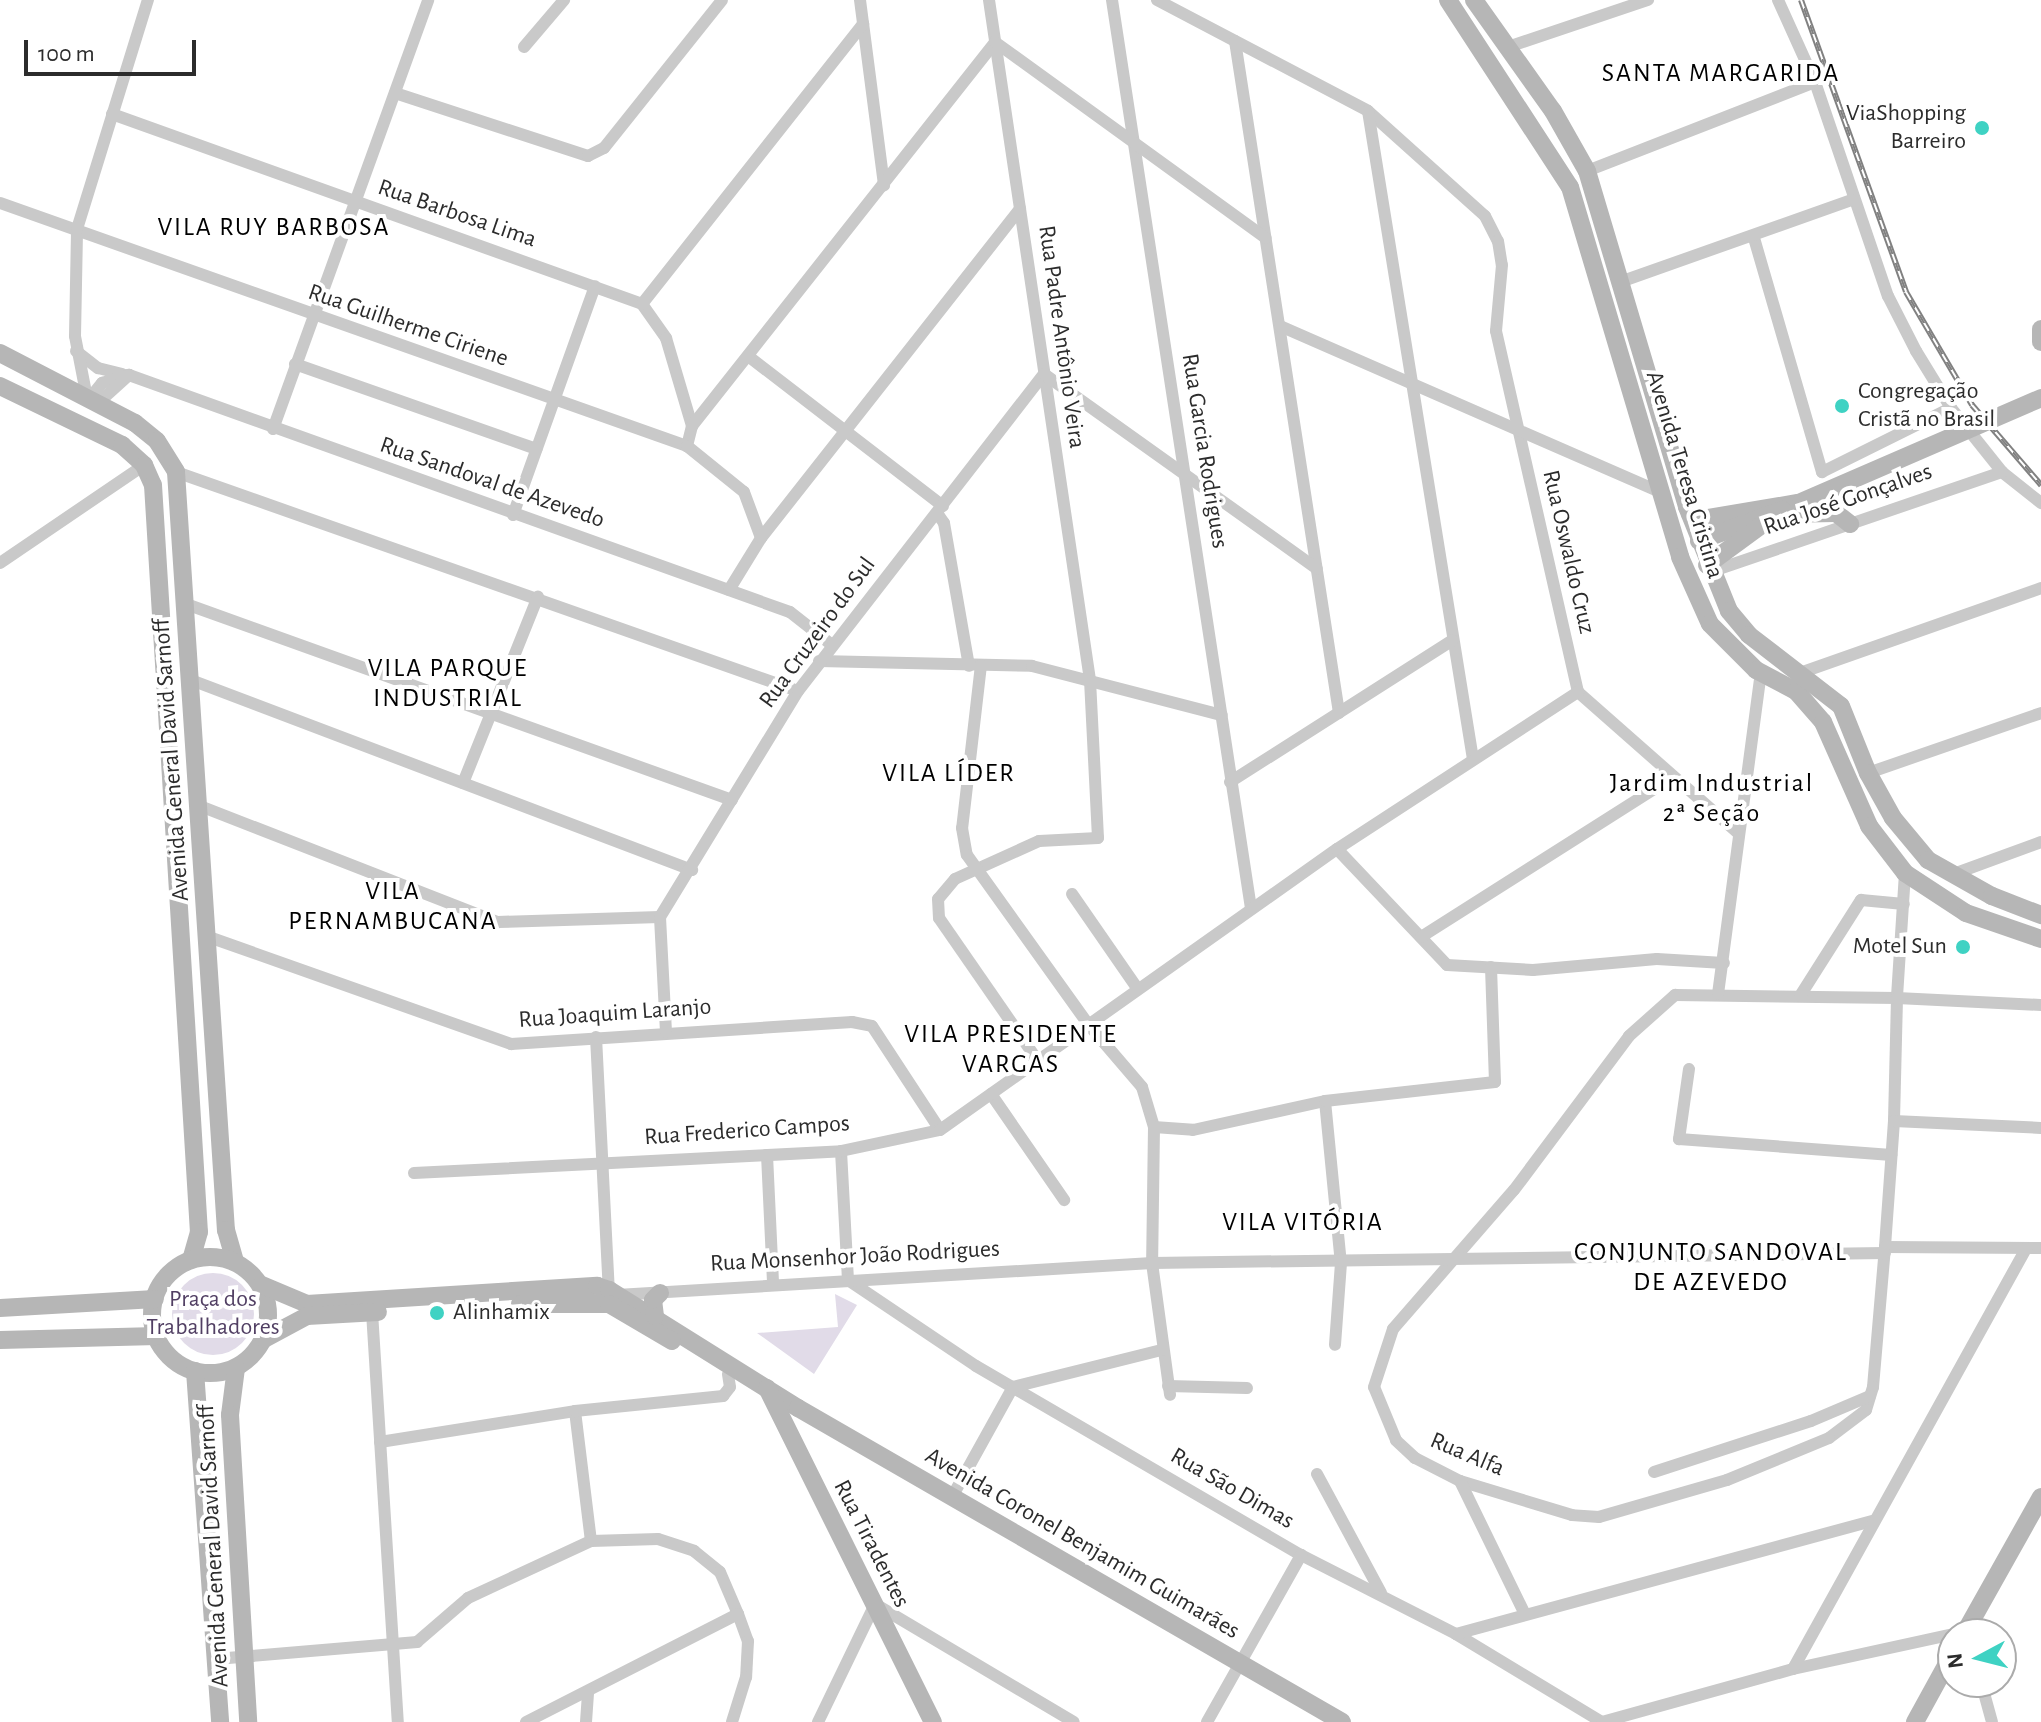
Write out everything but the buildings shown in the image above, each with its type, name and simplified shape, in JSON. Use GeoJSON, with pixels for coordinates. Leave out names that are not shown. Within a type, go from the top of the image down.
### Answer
{"type":"FeatureCollection","features":[{"type":"Feature","properties":{"kind":"street"},"geometry":{"type":"LineString","coordinates":[[92,400],[76,351],[77,229],[148,0]]}},
{"type":"Feature","properties":{"kind":"street"},"geometry":{"type":"LineString","coordinates":[[273,429],[428,0]]}},
{"type":"Feature","properties":{"kind":"street"},"geometry":{"type":"LineString","coordinates":[[524,47],[564,0]]}},
{"type":"Feature","properties":{"kind":"street"},"geometry":{"type":"LineString","coordinates":[[395,93],[588,156],[604,148],[722,0]]}},
{"type":"Feature","properties":{"kind":"street"},"geometry":{"type":"LineString","coordinates":[[860,0],[884,185]]}},
{"type":"Feature","properties":{"kind":"street","name":"Rua Padre Antônio Veira"},"geometry":{"type":"LineString","coordinates":[[974,870],[1057,836],[1098,838],[1090,680],[989,0]]}},
{"type":"Feature","properties":{"kind":"street","name":"Rua Garcia Rodrigues"},"geometry":{"type":"LineString","coordinates":[[1112,0],[1251,908]]}},
{"type":"Feature","properties":{"kind":"street"},"geometry":{"type":"LineString","coordinates":[[1157,0],[1368,111],[1473,759]]}},
{"type":"Feature","properties":{"kind":"street","name":"Avenida Teresa Cristina"},"geometry":{"type":"LineString","coordinates":[[1448,0],[1570,187],[1680,557],[1710,624],[1761,673],[1796,691],[1823,722],[1869,826],[1905,873],[1966,913],[2041,939]]}},
{"type":"Feature","properties":{"kind":"street","name":"Avenida Teresa Cristina"},"geometry":{"type":"LineString","coordinates":[[1474,0],[1505,48],[1553,111],[1587,171],[1690,514],[1708,568],[1729,611],[1749,635],[1841,706],[1868,773],[1910,839],[1928,860],[1951,875],[2041,915]]}},
{"type":"Feature","properties":{"kind":"street"},"geometry":{"type":"LineString","coordinates":[[1505,48],[1648,0]]}},
{"type":"Feature","properties":{"kind":"street"},"geometry":{"type":"LineString","coordinates":[[1778,0],[1815,82],[1852,200],[1888,296],[1951,408],[2002,472],[2041,503]]}},
{"type":"Feature","properties":{"kind":"street"},"geometry":{"type":"LineString","coordinates":[[692,426],[666,338],[642,304],[863,24]]}},
{"type":"Feature","properties":{"kind":"street"},"geometry":{"type":"LineString","coordinates":[[1235,41],[1339,713]]}},
{"type":"Feature","properties":{"kind":"street"},"geometry":{"type":"LineString","coordinates":[[687,446],[692,426],[995,42],[1134,146],[1266,238]]}},
{"type":"Feature","properties":{"kind":"street"},"geometry":{"type":"LineString","coordinates":[[1587,171],[1815,82]]}},
{"type":"Feature","properties":{"kind":"street","name":"Rua Oswaldo Cruz"},"geometry":{"type":"LineString","coordinates":[[1368,111],[1485,216],[1498,241],[1502,265],[1496,331],[1516,432],[1578,692]]}},
{"type":"Feature","properties":{"kind":"street","name":"Rua Barbosa Lima"},"geometry":{"type":"LineString","coordinates":[[112,114],[642,304]]}},
{"type":"Feature","properties":{"kind":"street"},"geometry":{"type":"LineString","coordinates":[[1620,282],[1754,238],[1852,200]]}},
{"type":"Feature","properties":{"kind":"street","name":"Rua Guilherme Ciriene"},"geometry":{"type":"LineString","coordinates":[[0,203],[687,446],[744,492],[761,538]]}},
{"type":"Feature","properties":{"kind":"street"},"geometry":{"type":"LineString","coordinates":[[729,590],[761,538],[1020,209]]}},
{"type":"Feature","properties":{"kind":"street"},"geometry":{"type":"LineString","coordinates":[[1754,238],[1822,472],[1951,408]]}},
{"type":"Feature","properties":{"kind":"street"},"geometry":{"type":"LineString","coordinates":[[513,515],[595,286]]}},
{"type":"Feature","properties":{"kind":"street"},"geometry":{"type":"LineString","coordinates":[[1280,326],[1516,432],[1663,493],[1674,502],[1688,537],[1699,541],[1769,516],[2041,398]]}},
{"type":"Feature","properties":{"kind":"street"},"geometry":{"type":"LineString","coordinates":[[2041,329],[2041,342]]}},
{"type":"Feature","properties":{"kind":"street","name":"Rua Sandoval de Azevedo"},"geometry":{"type":"LineString","coordinates":[[76,351],[98,368],[129,375],[790,612],[832,645]]}},
{"type":"Feature","properties":{"kind":"street","name":"Avenida General David Sarnoff"},"geometry":{"type":"LineString","coordinates":[[0,353],[92,400],[157,441],[176,472],[226,1230],[235,1262]]}},
{"type":"Feature","properties":{"kind":"street"},"geometry":{"type":"LineString","coordinates":[[748,356],[847,429],[940,510],[975,666],[962,828],[974,870],[1088,1024],[1142,1087],[1154,1127],[1152,1263],[1161,1350],[1169,1390],[1247,1388]]}},
{"type":"Feature","properties":{"kind":"street"},"geometry":{"type":"LineString","coordinates":[[295,364],[537,449]]}},
{"type":"Feature","properties":{"kind":"street"},"geometry":{"type":"LineString","coordinates":[[1044,374],[1317,569]]}},
{"type":"Feature","properties":{"kind":"street","name":"Rua Cruzeiro do Sul"},"geometry":{"type":"LineString","coordinates":[[660,917],[819,661],[1044,374]]}},
{"type":"Feature","properties":{"kind":"street"},"geometry":{"type":"LineString","coordinates":[[72,420],[92,400],[129,375]]}},
{"type":"Feature","properties":{"kind":"street","name":"Avenida General David Sarnoff"},"geometry":{"type":"LineString","coordinates":[[0,386],[122,445],[144,465],[153,485],[199,1232],[191,1260]]}},
{"type":"Feature","properties":{"kind":"street"},"geometry":{"type":"LineString","coordinates":[[0,563],[144,465]]}},
{"type":"Feature","properties":{"kind":"street"},"geometry":{"type":"LineString","coordinates":[[153,485],[168,484],[176,472],[538,596],[798,691]]}},
{"type":"Feature","properties":{"kind":"street","name":"Rua José Gonçalves"},"geometry":{"type":"LineString","coordinates":[[1708,568],[2002,472]]}},
{"type":"Feature","properties":{"kind":"street"},"geometry":{"type":"LineString","coordinates":[[1690,514],[1702,519],[1800,502]]}},
{"type":"Feature","properties":{"kind":"street"},"geometry":{"type":"LineString","coordinates":[[1708,568],[1769,516],[1836,513],[1850,524]]}},
{"type":"Feature","properties":{"kind":"street"},"geometry":{"type":"LineString","coordinates":[[1800,673],[2041,588]]}},
{"type":"Feature","properties":{"kind":"street"},"geometry":{"type":"LineString","coordinates":[[463,783],[488,710],[538,596]]}},
{"type":"Feature","properties":{"kind":"street"},"geometry":{"type":"LineString","coordinates":[[186,604],[732,800]]}},
{"type":"Feature","properties":{"kind":"street"},"geometry":{"type":"LineString","coordinates":[[1230,782],[1453,640]]}},
{"type":"Feature","properties":{"kind":"street"},"geometry":{"type":"LineString","coordinates":[[819,661],[1032,666],[1222,715]]}},
{"type":"Feature","properties":{"kind":"street"},"geometry":{"type":"LineString","coordinates":[[1718,994],[1761,673]]}},
{"type":"Feature","properties":{"kind":"street"},"geometry":{"type":"LineString","coordinates":[[191,680],[692,870]]}},
{"type":"Feature","properties":{"kind":"street"},"geometry":{"type":"LineString","coordinates":[[1578,692],[1738,833]]}},
{"type":"Feature","properties":{"kind":"street","name":"Rua Frederico Campos"},"geometry":{"type":"LineString","coordinates":[[414,1173],[841,1151],[940,1130],[1251,908],[1578,692]]}},
{"type":"Feature","properties":{"kind":"street"},"geometry":{"type":"LineString","coordinates":[[1868,773],[2041,713]]}},
{"type":"Feature","properties":{"kind":"street"},"geometry":{"type":"LineString","coordinates":[[1421,937],[1673,777]]}},
{"type":"Feature","properties":{"kind":"street"},"geometry":{"type":"LineString","coordinates":[[200,806],[498,922],[660,917],[666,1032]]}},
{"type":"Feature","properties":{"kind":"street"},"geometry":{"type":"LineString","coordinates":[[1951,875],[2041,842]]}},
{"type":"Feature","properties":{"kind":"street"},"geometry":{"type":"LineString","coordinates":[[1337,849],[1447,965],[1562,969],[1657,959],[1724,963]]}},
{"type":"Feature","properties":{"kind":"street"},"geometry":{"type":"LineString","coordinates":[[974,870],[955,879],[938,899],[942,931],[1038,1061]]}},
{"type":"Feature","properties":{"kind":"street","name":"Rua Alfa"},"geometry":{"type":"LineString","coordinates":[[1897,998],[1675,995],[1629,1036],[1514,1190],[1393,1329],[1374,1387],[1396,1440],[1415,1458],[1460,1481],[1572,1515],[1621,1514],[1829,1438],[1851,1426],[1870,1396],[1885,1250],[1905,873]]}},
{"type":"Feature","properties":{"kind":"street"},"geometry":{"type":"LineString","coordinates":[[1072,894],[1137,988]]}},
{"type":"Feature","properties":{"kind":"street"},"geometry":{"type":"LineString","coordinates":[[1800,996],[1861,900],[1904,904]]}},
{"type":"Feature","properties":{"kind":"street","name":"Rua Joaquim Laranjo"},"geometry":{"type":"LineString","coordinates":[[206,936],[491,1041],[852,1022],[872,1026],[940,1130]]}},
{"type":"Feature","properties":{"kind":"street"},"geometry":{"type":"LineString","coordinates":[[1154,1127],[1193,1130],[1325,1101],[1495,1082],[1491,967]]}},
{"type":"Feature","properties":{"kind":"street"},"geometry":{"type":"LineString","coordinates":[[1897,998],[2041,1005]]}},
{"type":"Feature","properties":{"kind":"street"},"geometry":{"type":"LineString","coordinates":[[596,1037],[601,1161],[612,1297]]}},
{"type":"Feature","properties":{"kind":"street"},"geometry":{"type":"LineString","coordinates":[[1689,1069],[1679,1139],[1891,1155]]}},
{"type":"Feature","properties":{"kind":"street"},"geometry":{"type":"LineString","coordinates":[[991,1094],[1064,1200]]}},
{"type":"Feature","properties":{"kind":"street"},"geometry":{"type":"LineString","coordinates":[[1325,1101],[1341,1263],[1335,1345]]}},
{"type":"Feature","properties":{"kind":"street"},"geometry":{"type":"LineString","coordinates":[[1894,1121],[2041,1128]]}},
{"type":"Feature","properties":{"kind":"street"},"geometry":{"type":"LineString","coordinates":[[841,1151],[848,1280]]}},
{"type":"Feature","properties":{"kind":"street"},"geometry":{"type":"LineString","coordinates":[[767,1155],[773,1284]]}},
{"type":"Feature","properties":{"kind":"street"},"geometry":{"type":"LineString","coordinates":[[1793,1669],[2026,1248]]}},
{"type":"Feature","properties":{"kind":"street","name":"Rua Monsenhor João Rodrigues"},"geometry":{"type":"LineString","coordinates":[[264,1339],[307,1316],[592,1300],[773,1284],[1152,1263],[1341,1263],[1458,1256],[2041,1248]]}},
{"type":"Feature","properties":{"kind":"street"},"geometry":{"type":"LineString","coordinates":[[213,1256],[235,1262],[262,1285],[269,1319],[264,1339],[236,1368],[195,1371],[177,1362],[157,1336],[155,1299],[163,1281],[191,1260],[213,1256]]}},
{"type":"Feature","properties":{"kind":"street","name":"Rua São Dimas"},"geometry":{"type":"LineString","coordinates":[[848,1280],[1013,1387],[1301,1555],[1381,1593],[1456,1634],[1602,1722]]}},
{"type":"Feature","properties":{"kind":"street","name":"Rua Monsenhor João Rodrigues"},"geometry":{"type":"LineString","coordinates":[[262,1285],[307,1304],[597,1286],[612,1297]]}},
{"type":"Feature","properties":{"kind":"street"},"geometry":{"type":"LineString","coordinates":[[655,1316],[653,1300],[660,1293]]}},
{"type":"Feature","properties":{"kind":"street","name":"Avenida Coronel Benjamim Guimarães"},"geometry":{"type":"LineString","coordinates":[[612,1297],[655,1316],[769,1395]]}},
{"type":"Feature","properties":{"kind":"street","name":"Avenida Coronel Benjamim Guimarães"},"geometry":{"type":"LineString","coordinates":[[612,1297],[728,1374],[798,1408],[1342,1722]]}},
{"type":"Feature","properties":{"kind":"street"},"geometry":{"type":"LineString","coordinates":[[0,1308],[155,1299]]}},
{"type":"Feature","properties":{"kind":"street"},"geometry":{"type":"LineString","coordinates":[[372,1312],[398,1722]]}},
{"type":"Feature","properties":{"kind":"street"},"geometry":{"type":"LineString","coordinates":[[0,1340],[157,1336]]}},
{"type":"Feature","properties":{"kind":"street"},"geometry":{"type":"LineString","coordinates":[[952,1497],[1013,1387],[1161,1350]]}},
{"type":"Feature","properties":{"kind":"street","name":"Avenida General David Sarnoff"},"geometry":{"type":"LineString","coordinates":[[236,1368],[230,1415],[248,1722]]}},
{"type":"Feature","properties":{"kind":"street","name":"Avenida General David Sarnoff"},"geometry":{"type":"LineString","coordinates":[[195,1371],[220,1722]]}},
{"type":"Feature","properties":{"kind":"street"},"geometry":{"type":"LineString","coordinates":[[380,1442],[575,1411],[723,1396],[730,1387],[728,1374]]}},
{"type":"Feature","properties":{"kind":"street","name":"Rua Tiradentes"},"geometry":{"type":"LineString","coordinates":[[769,1395],[933,1722]]}},
{"type":"Feature","properties":{"kind":"street"},"geometry":{"type":"LineString","coordinates":[[1654,1472],[1811,1421],[1870,1396]]}},
{"type":"Feature","properties":{"kind":"street"},"geometry":{"type":"LineString","coordinates":[[575,1411],[591,1541]]}},
{"type":"Feature","properties":{"kind":"street"},"geometry":{"type":"LineString","coordinates":[[1317,1474],[1381,1593]]}},
{"type":"Feature","properties":{"kind":"street"},"geometry":{"type":"LineString","coordinates":[[1460,1481],[1525,1614]]}},
{"type":"Feature","properties":{"kind":"street"},"geometry":{"type":"LineString","coordinates":[[1974,1618],[2041,1497]]}},
{"type":"Feature","properties":{"kind":"street"},"geometry":{"type":"LineString","coordinates":[[1456,1634],[1873,1521]]}},
{"type":"Feature","properties":{"kind":"street"},"geometry":{"type":"LineString","coordinates":[[216,1659],[395,1646],[429,1635],[468,1598],[591,1541],[658,1539],[694,1551],[720,1572],[738,1614],[748,1641],[746,1677],[732,1722]]}},
{"type":"Feature","properties":{"kind":"street"},"geometry":{"type":"LineString","coordinates":[[1207,1722],[1301,1555]]}},
{"type":"Feature","properties":{"kind":"street"},"geometry":{"type":"LineString","coordinates":[[818,1722],[875,1604],[1074,1722]]}},
{"type":"Feature","properties":{"kind":"street"},"geometry":{"type":"LineString","coordinates":[[526,1722],[738,1614]]}},
{"type":"Feature","properties":{"kind":"street"},"geometry":{"type":"LineString","coordinates":[[1602,1722],[1793,1669],[1937,1638]]}},
{"type":"Feature","properties":{"kind":"street"},"geometry":{"type":"LineString","coordinates":[[1915,1722],[1937,1682]]}},
{"type":"Feature","properties":{"kind":"street"},"geometry":{"type":"LineString","coordinates":[[586,1722],[588,1692]]}},
{"type":"Feature","properties":{"kind":"street"},"geometry":{"type":"LineString","coordinates":[[1985,1698],[1992,1722]]}},
{"type":"Feature","properties":{"kind":"green space","name":"Praça dos Trabalhadores"},"geometry":{"type":"Polygon","coordinates":[[[213,1273],[229,1276],[242,1285],[251,1298],[254,1314],[251,1330],[242,1343],[229,1352],[213,1355],[197,1352],[184,1343],[175,1330],[172,1314],[175,1298],[184,1285],[197,1276],[213,1273]]]}},
{"type":"Feature","properties":{"kind":"green space"},"geometry":{"type":"Polygon","coordinates":[[[835,1294],[857,1305],[814,1374],[757,1333],[838,1327],[835,1294]]]}},
{"type":"Feature","properties":{"kind":"railway"},"geometry":{"type":"LineString","coordinates":[[1801,0],[1906,292],[1972,405],[2041,485]]}},
{"type":"Feature","properties":{"kind":"place","name":"ViaShopping Barreiro"},"geometry":{"type":"Point","coordinates":[1982,128]}},
{"type":"Feature","properties":{"kind":"place","name":"Congregação Cristã no Brasil"},"geometry":{"type":"Point","coordinates":[1842,406]}},
{"type":"Feature","properties":{"kind":"place","name":"Motel Sun"},"geometry":{"type":"Point","coordinates":[1963,947]}},
{"type":"Feature","properties":{"kind":"place","name":"Alinhamix"},"geometry":{"type":"Point","coordinates":[437,1313]}},
{"type":"Feature","properties":{"kind":"district","name":"SANTA MARGARIDA"},"geometry":{"type":"Point","coordinates":[1721,74]}},
{"type":"Feature","properties":{"kind":"district","name":"VILA RUY BARBOSA"},"geometry":{"type":"Point","coordinates":[274,228]}},
{"type":"Feature","properties":{"kind":"district","name":"VILA PARQUE INDUSTRIAL"},"geometry":{"type":"Point","coordinates":[448,684]}},
{"type":"Feature","properties":{"kind":"district","name":"VILA LÍDER"},"geometry":{"type":"Point","coordinates":[949,774]}},
{"type":"Feature","properties":{"kind":"district","name":"Jardim Industrial 2ª Seção"},"geometry":{"type":"Point","coordinates":[1712,799]}},
{"type":"Feature","properties":{"kind":"district","name":"VILA PERNAMBUCANA"},"geometry":{"type":"Point","coordinates":[393,907]}},
{"type":"Feature","properties":{"kind":"district","name":"VILA PRESIDENTE VARGAS"},"geometry":{"type":"Point","coordinates":[1011,1050]}},
{"type":"Feature","properties":{"kind":"district","name":"VILA VITÓRIA"},"geometry":{"type":"Point","coordinates":[1303,1223]}},
{"type":"Feature","properties":{"kind":"district","name":"CONJUNTO SANDOVAL DE AZEVEDO"},"geometry":{"type":"Point","coordinates":[1711,1268]}}]}
